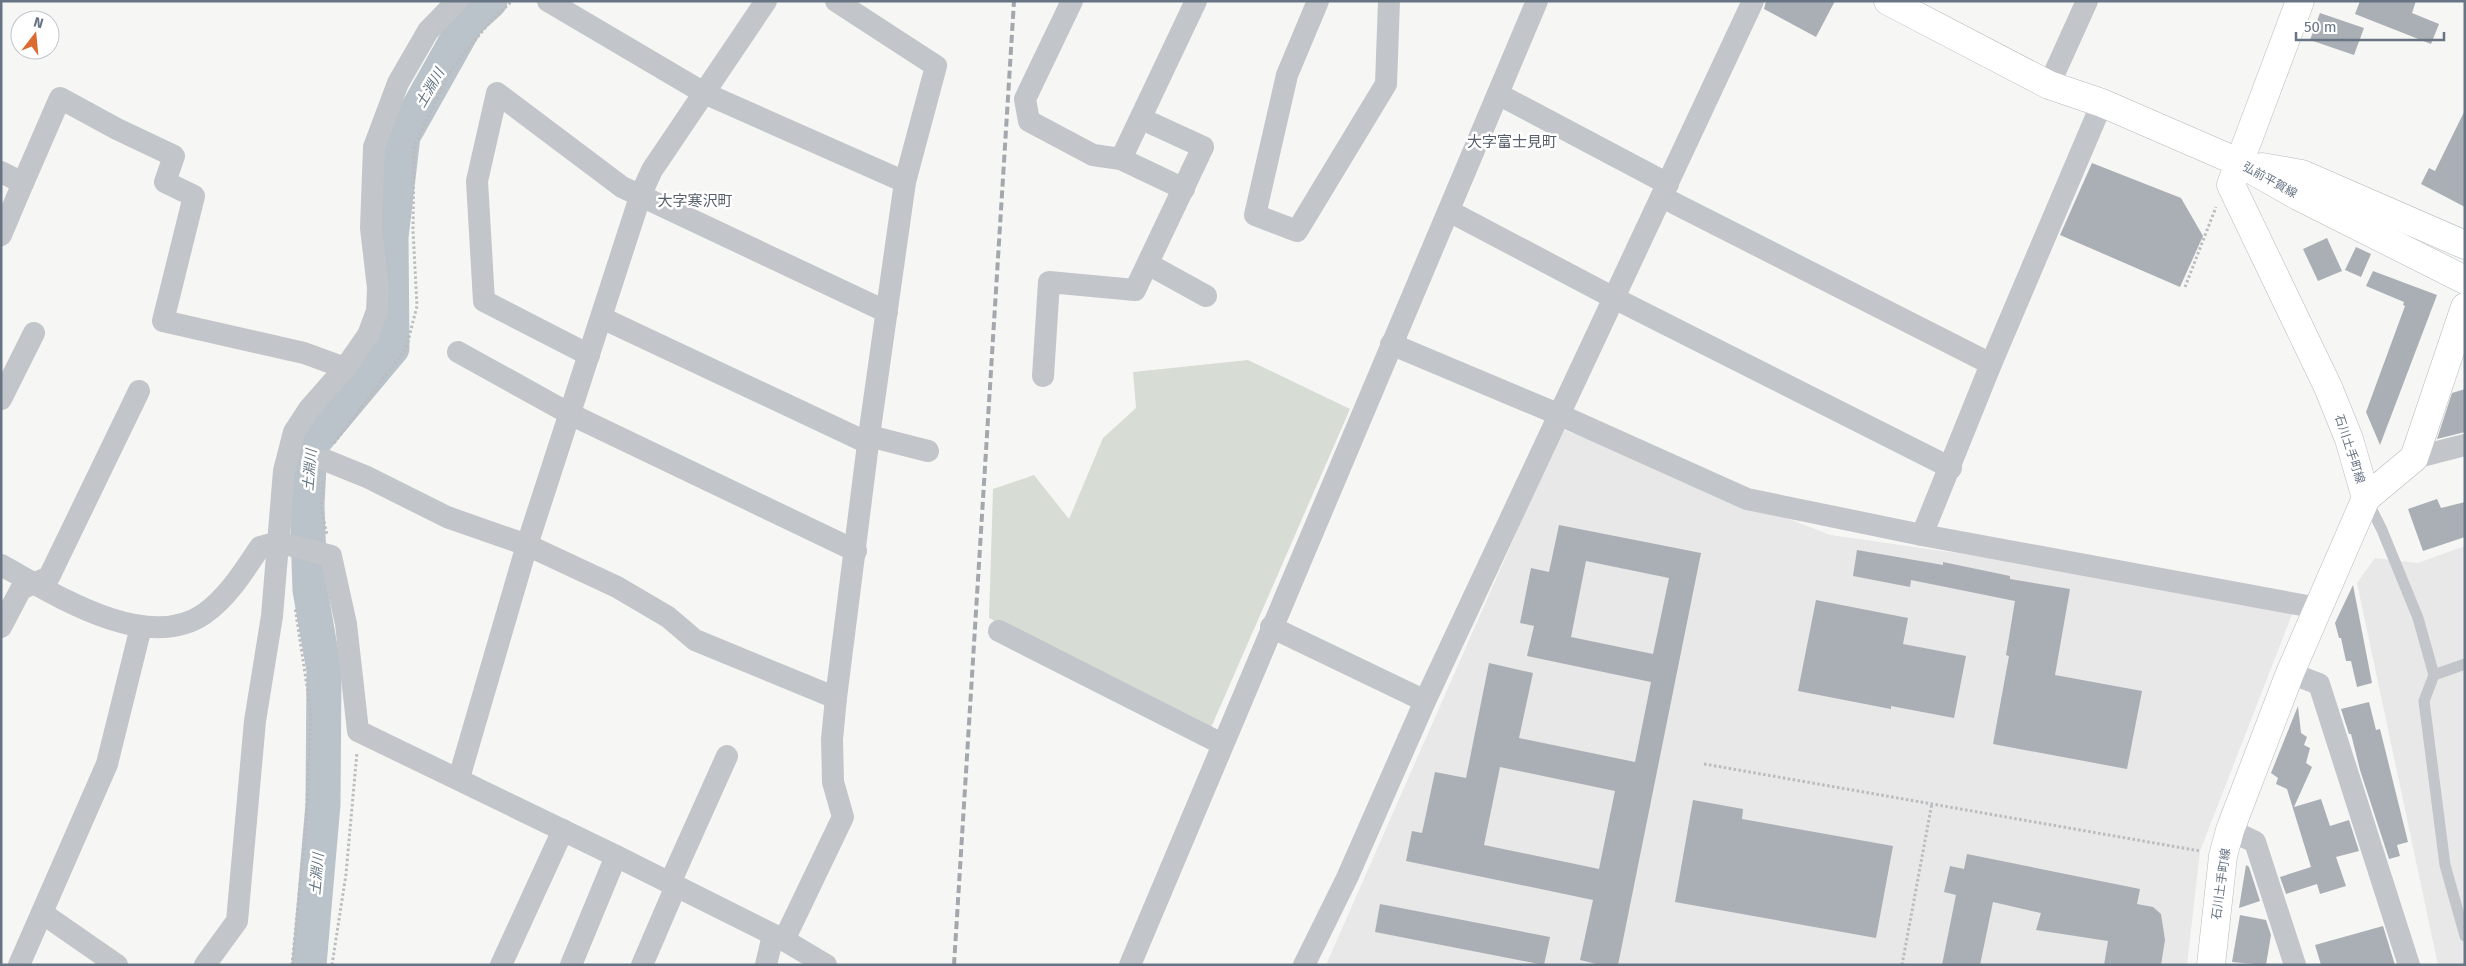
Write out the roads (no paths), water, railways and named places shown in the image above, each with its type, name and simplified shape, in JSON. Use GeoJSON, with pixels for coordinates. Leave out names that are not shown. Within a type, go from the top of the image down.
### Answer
{"type":"FeatureCollection","features":[{"type":"Feature","properties":{"kind":"main road"},"geometry":{"type":"LineString","coordinates":[[1888,1],[2049,85],[2102,103],[2238,162]]}},
{"type":"Feature","properties":{"kind":"main road","name":"石川土手町線"},"geometry":{"type":"LineString","coordinates":[[2211,965],[2226,843],[2290,674],[2366,498],[2349,439],[2328,387],[2230,186],[2300,1]]}},
{"type":"Feature","properties":{"kind":"main road","name":"弘前平賀線"},"geometry":{"type":"LineString","coordinates":[[2238,162],[2302,174],[2465,246]]}},
{"type":"Feature","properties":{"kind":"main road","name":"弘前平賀線"},"geometry":{"type":"LineString","coordinates":[[2238,162],[2298,196],[2465,280]]}},
{"type":"Feature","properties":{"kind":"main road"},"geometry":{"type":"LineString","coordinates":[[2366,498],[2414,458],[2465,306]]}},
{"type":"Feature","properties":{"kind":"street"},"geometry":{"type":"LineString","coordinates":[[206,965],[237,921],[250,760],[285,545],[284,472],[294,432],[309,409],[345,368],[368,335],[377,311],[378,288],[371,228],[374,147],[398,83],[428,31],[458,1]]}},
{"type":"Feature","properties":{"kind":"street"},"geometry":{"type":"LineString","coordinates":[[548,1],[704,93],[905,182]]}},
{"type":"Feature","properties":{"kind":"street"},"geometry":{"type":"LineString","coordinates":[[459,778],[527,545],[641,194],[652,170],[766,1]]}},
{"type":"Feature","properties":{"kind":"street"},"geometry":{"type":"LineString","coordinates":[[766,965],[778,937],[842,817],[833,782],[832,739],[868,439],[905,182],[936,66],[836,1]]}},
{"type":"Feature","properties":{"kind":"street"},"geometry":{"type":"LineString","coordinates":[[1072,1],[1025,100],[1029,121],[1093,155],[1121,159],[1184,189]]}},
{"type":"Feature","properties":{"kind":"street"},"geometry":{"type":"LineString","coordinates":[[1121,159],[1142,119],[1196,1]]}},
{"type":"Feature","properties":{"kind":"street"},"geometry":{"type":"LineString","coordinates":[[1318,1],[1286,75],[1255,215],[1298,231],[1386,84],[1389,1]]}},
{"type":"Feature","properties":{"kind":"street"},"geometry":{"type":"LineString","coordinates":[[1130,965],[1271,627],[1537,1]]}},
{"type":"Feature","properties":{"kind":"street"},"geometry":{"type":"LineString","coordinates":[[1304,965],[1347,878],[1425,701],[1753,1]]}},
{"type":"Feature","properties":{"kind":"street"},"geometry":{"type":"LineString","coordinates":[[2049,85],[2087,1]]}},
{"type":"Feature","properties":{"kind":"street"},"geometry":{"type":"LineString","coordinates":[[588,354],[484,301],[477,181],[497,93],[622,187],[641,194],[887,312]]}},
{"type":"Feature","properties":{"kind":"street"},"geometry":{"type":"LineString","coordinates":[[1498,94],[1664,190],[1991,364]]}},
{"type":"Feature","properties":{"kind":"street"},"geometry":{"type":"LineString","coordinates":[[1,235],[60,98],[117,129],[174,156],[165,182],[194,196],[163,321],[304,353],[345,368]]}},
{"type":"Feature","properties":{"kind":"street"},"geometry":{"type":"LineString","coordinates":[[1922,535],[1991,364],[2102,103]]}},
{"type":"Feature","properties":{"kind":"street"},"geometry":{"type":"LineString","coordinates":[[1043,376],[1049,282],[1135,290],[1184,189],[1202,147],[1142,119]]}},
{"type":"Feature","properties":{"kind":"street"},"geometry":{"type":"LineString","coordinates":[[1,172],[23,183]]}},
{"type":"Feature","properties":{"kind":"street"},"geometry":{"type":"LineString","coordinates":[[1449,211],[1614,298],[1950,468]]}},
{"type":"Feature","properties":{"kind":"street"},"geometry":{"type":"LineString","coordinates":[[1148,264],[1206,296]]}},
{"type":"Feature","properties":{"kind":"street"},"geometry":{"type":"LineString","coordinates":[[602,318],[868,439],[928,452]]}},
{"type":"Feature","properties":{"kind":"street"},"geometry":{"type":"LineString","coordinates":[[1,398],[34,333]]}},
{"type":"Feature","properties":{"kind":"street"},"geometry":{"type":"LineString","coordinates":[[1392,344],[1560,415],[1747,499],[1922,535],[2318,608]]}},
{"type":"Feature","properties":{"kind":"street"},"geometry":{"type":"LineString","coordinates":[[458,352],[570,414],[856,551]]}},
{"type":"Feature","properties":{"kind":"street"},"geometry":{"type":"LineString","coordinates":[[1,627],[21,589],[49,577],[139,391]]}},
{"type":"Feature","properties":{"kind":"street"},"geometry":{"type":"LineString","coordinates":[[2414,458],[2465,445]]}},
{"type":"Feature","properties":{"kind":"street"},"geometry":{"type":"LineString","coordinates":[[324,460],[367,477],[447,517],[527,545],[617,587],[668,618],[695,640],[836,698]]}},
{"type":"Feature","properties":{"kind":"street"},"geometry":{"type":"LineString","coordinates":[[1,565],[91,612],[141,627],[170,628],[204,614],[237,582],[260,547],[285,545],[327,555],[346,624],[358,731],[459,778],[673,884],[778,937],[826,965]]}},
{"type":"Feature","properties":{"kind":"street"},"geometry":{"type":"LineString","coordinates":[[18,965],[107,764],[141,627]]}},
{"type":"Feature","properties":{"kind":"street"},"geometry":{"type":"LineString","coordinates":[[1271,627],[1425,701]]}},
{"type":"Feature","properties":{"kind":"street"},"geometry":{"type":"LineString","coordinates":[[1000,631],[1222,744]]}},
{"type":"Feature","properties":{"kind":"street"},"geometry":{"type":"LineString","coordinates":[[2290,674],[2318,684],[2409,965]]}},
{"type":"Feature","properties":{"kind":"street"},"geometry":{"type":"LineString","coordinates":[[642,965],[673,884],[727,756]]}},
{"type":"Feature","properties":{"kind":"street"},"geometry":{"type":"LineString","coordinates":[[502,965],[563,830]]}},
{"type":"Feature","properties":{"kind":"street"},"geometry":{"type":"LineString","coordinates":[[2226,843],[2255,842],[2294,965]]}},
{"type":"Feature","properties":{"kind":"street"},"geometry":{"type":"LineString","coordinates":[[571,965],[616,856]]}},
{"type":"Feature","properties":{"kind":"street"},"geometry":{"type":"LineString","coordinates":[[42,913],[117,965]]}},
{"type":"Feature","properties":{"kind":"lane"},"geometry":{"type":"LineString","coordinates":[[2366,498],[2382,530],[2418,618],[2434,675],[2424,700],[2445,865],[2465,936]]}},
{"type":"Feature","properties":{"kind":"lane"},"geometry":{"type":"LineString","coordinates":[[2434,675],[2465,664]]}},
{"type":"Feature","properties":{"kind":"waterway","name":"土淵川"},"geometry":{"type":"LineString","coordinates":[[309,965],[323,804],[324,670],[310,590],[307,505],[310,446],[392,348],[391,237],[403,136],[467,22],[490,1]]}},
{"type":"Feature","properties":{"kind":"railway"},"geometry":{"type":"LineString","coordinates":[[954,965],[1014,1]]}},
{"type":"Feature","properties":{"kind":"district","name":"大字富士見町"},"geometry":{"type":"Point","coordinates":[1512,142]}},
{"type":"Feature","properties":{"kind":"district","name":"大字寒沢町"},"geometry":{"type":"Point","coordinates":[695,201]}}]}
